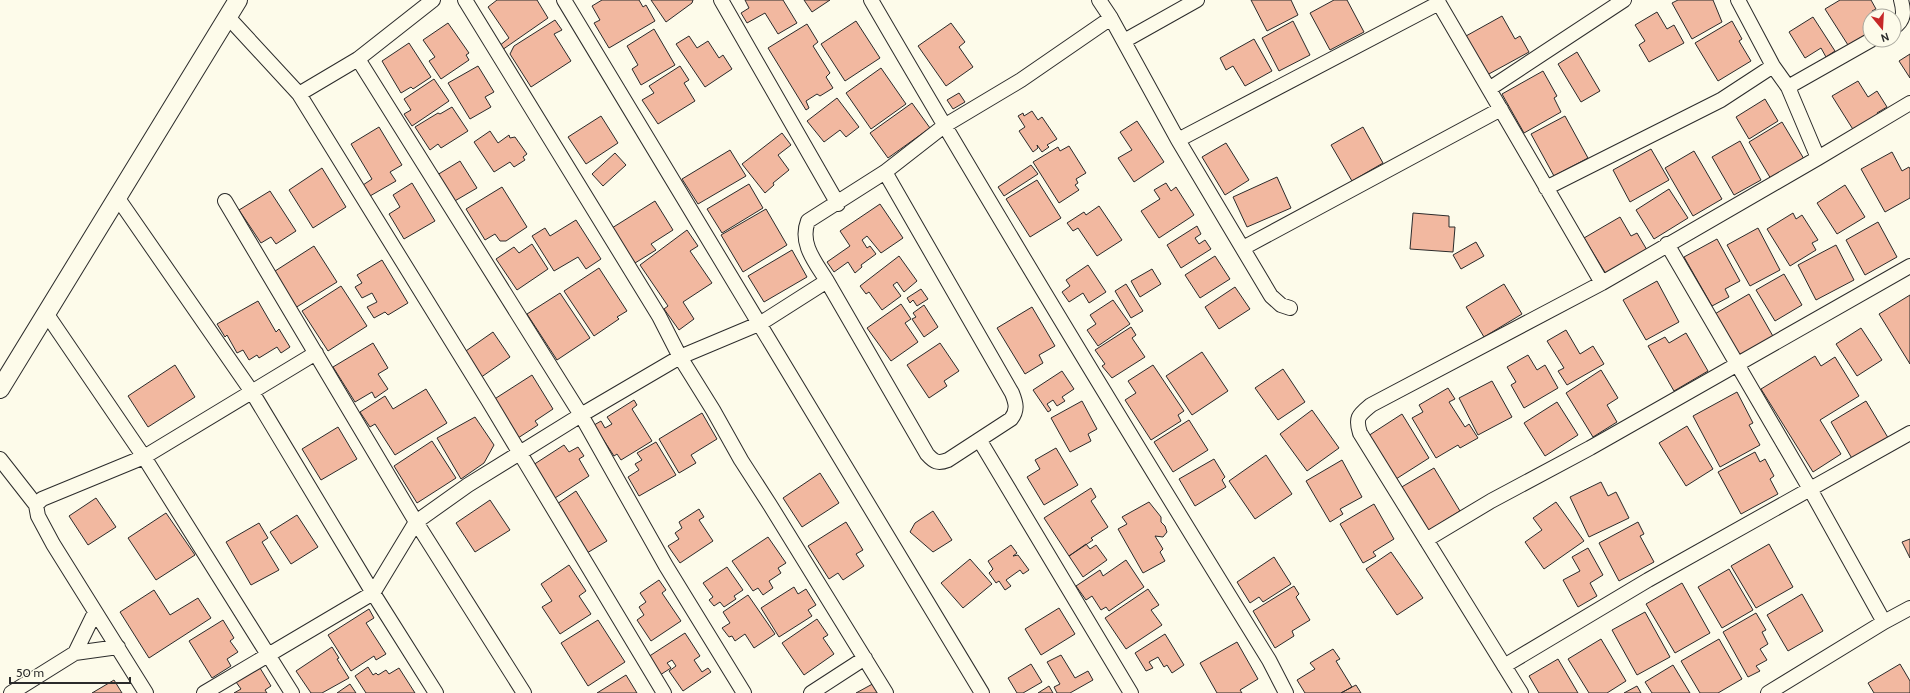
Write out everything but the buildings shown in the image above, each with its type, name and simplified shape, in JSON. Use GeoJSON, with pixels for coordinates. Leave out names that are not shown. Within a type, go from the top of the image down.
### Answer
{"type":"FeatureCollection","features":[{"type":"Feature","properties":{"kind":"street"},"geometry":{"type":"LineString","coordinates":[[0,389],[238,0]]}},
{"type":"Feature","properties":{"kind":"street"},"geometry":{"type":"LineString","coordinates":[[300,94],[358,59],[433,0]]}},
{"type":"Feature","properties":{"kind":"street"},"geometry":{"type":"LineString","coordinates":[[466,0],[659,316],[680,357],[713,410],[741,460],[886,693]]}},
{"type":"Feature","properties":{"kind":"street"},"geometry":{"type":"LineString","coordinates":[[564,0],[761,323],[982,693]]}},
{"type":"Feature","properties":{"kind":"street"},"geometry":{"type":"LineString","coordinates":[[722,0],[838,204]]}},
{"type":"Feature","properties":{"kind":"street"},"geometry":{"type":"LineString","coordinates":[[872,0],[944,126],[1106,397],[1269,660],[1286,693]]}},
{"type":"Feature","properties":{"kind":"street"},"geometry":{"type":"LineString","coordinates":[[1099,0],[1124,41],[1178,140],[1270,296],[1281,305],[1290,308]]}},
{"type":"Feature","properties":{"kind":"street"},"geometry":{"type":"LineString","coordinates":[[1124,41],[1197,0]]}},
{"type":"Feature","properties":{"kind":"street"},"geometry":{"type":"LineString","coordinates":[[1489,89],[1624,0]]}},
{"type":"Feature","properties":{"kind":"street"},"geometry":{"type":"LineString","coordinates":[[1738,0],[1773,66],[1788,87],[1818,158]]}},
{"type":"Feature","properties":{"kind":"street"},"geometry":{"type":"LineString","coordinates":[[1901,0],[1904,17],[1902,20]]}},
{"type":"Feature","properties":{"kind":"street"},"geometry":{"type":"LineString","coordinates":[[1178,140],[1438,2],[1602,283]]}},
{"type":"Feature","properties":{"kind":"street"},"geometry":{"type":"LineString","coordinates":[[227,16],[300,94],[488,400],[519,455],[664,693]]}},
{"type":"Feature","properties":{"kind":"street"},"geometry":{"type":"LineString","coordinates":[[885,172],[1012,393],[1016,403],[1016,412],[1011,419],[980,441],[942,462],[932,460],[927,454],[828,281],[807,248],[805,229],[808,221],[838,204],[885,172],[944,126],[1021,80],[1111,18]]}},
{"type":"Feature","properties":{"kind":"street"},"geometry":{"type":"LineString","coordinates":[[1788,87],[1862,45]]}},
{"type":"Feature","properties":{"kind":"street"},"geometry":{"type":"LineString","coordinates":[[358,59],[581,415],[666,566],[744,693]]}},
{"type":"Feature","properties":{"kind":"street"},"geometry":{"type":"LineString","coordinates":[[1546,188],[1721,100],[1773,66]]}},
{"type":"Feature","properties":{"kind":"street"},"geometry":{"type":"LineString","coordinates":[[1521,693],[1360,433],[1357,423],[1358,417],[1371,405],[1602,283],[1910,103]]}},
{"type":"Feature","properties":{"kind":"street"},"geometry":{"type":"LineString","coordinates":[[1243,248],[1501,109]]}},
{"type":"Feature","properties":{"kind":"street"},"geometry":{"type":"LineString","coordinates":[[117,196],[252,392],[373,593],[436,693]]}},
{"type":"Feature","properties":{"kind":"street"},"geometry":{"type":"LineString","coordinates":[[224,201],[416,522],[524,693]]}},
{"type":"Feature","properties":{"kind":"street"},"geometry":{"type":"LineString","coordinates":[[1667,244],[1810,489],[1884,622]]}},
{"type":"Feature","properties":{"kind":"street"},"geometry":{"type":"LineString","coordinates":[[1426,540],[1491,501],[1590,448],[1910,266]]}},
{"type":"Feature","properties":{"kind":"street"},"geometry":{"type":"LineString","coordinates":[[204,693],[373,593],[416,522],[468,485],[519,455],[581,415],[680,357],[761,323],[828,281]]}},
{"type":"Feature","properties":{"kind":"street"},"geometry":{"type":"LineString","coordinates":[[46,313],[144,457],[292,693]]}},
{"type":"Feature","properties":{"kind":"street"},"geometry":{"type":"LineString","coordinates":[[36,505],[42,499],[144,457],[316,353]]}},
{"type":"Feature","properties":{"kind":"street"},"geometry":{"type":"LineString","coordinates":[[1504,666],[1648,580],[1910,433]]}},
{"type":"Feature","properties":{"kind":"street"},"geometry":{"type":"LineString","coordinates":[[980,441],[1131,693]]}},
{"type":"Feature","properties":{"kind":"street"},"geometry":{"type":"LineString","coordinates":[[0,459],[36,505],[38,516],[53,544],[146,693]]}},
{"type":"Feature","properties":{"kind":"street"},"geometry":{"type":"LineString","coordinates":[[1768,693],[1884,622],[1910,608]]}},
{"type":"Feature","properties":{"kind":"street"},"geometry":{"type":"LineString","coordinates":[[75,653],[95,612]]}},
{"type":"Feature","properties":{"kind":"street"},"geometry":{"type":"LineString","coordinates":[[11,693],[75,653],[118,648]]}},
{"type":"Feature","properties":{"kind":"street"},"geometry":{"type":"LineString","coordinates":[[811,693],[865,658]]}}]}
